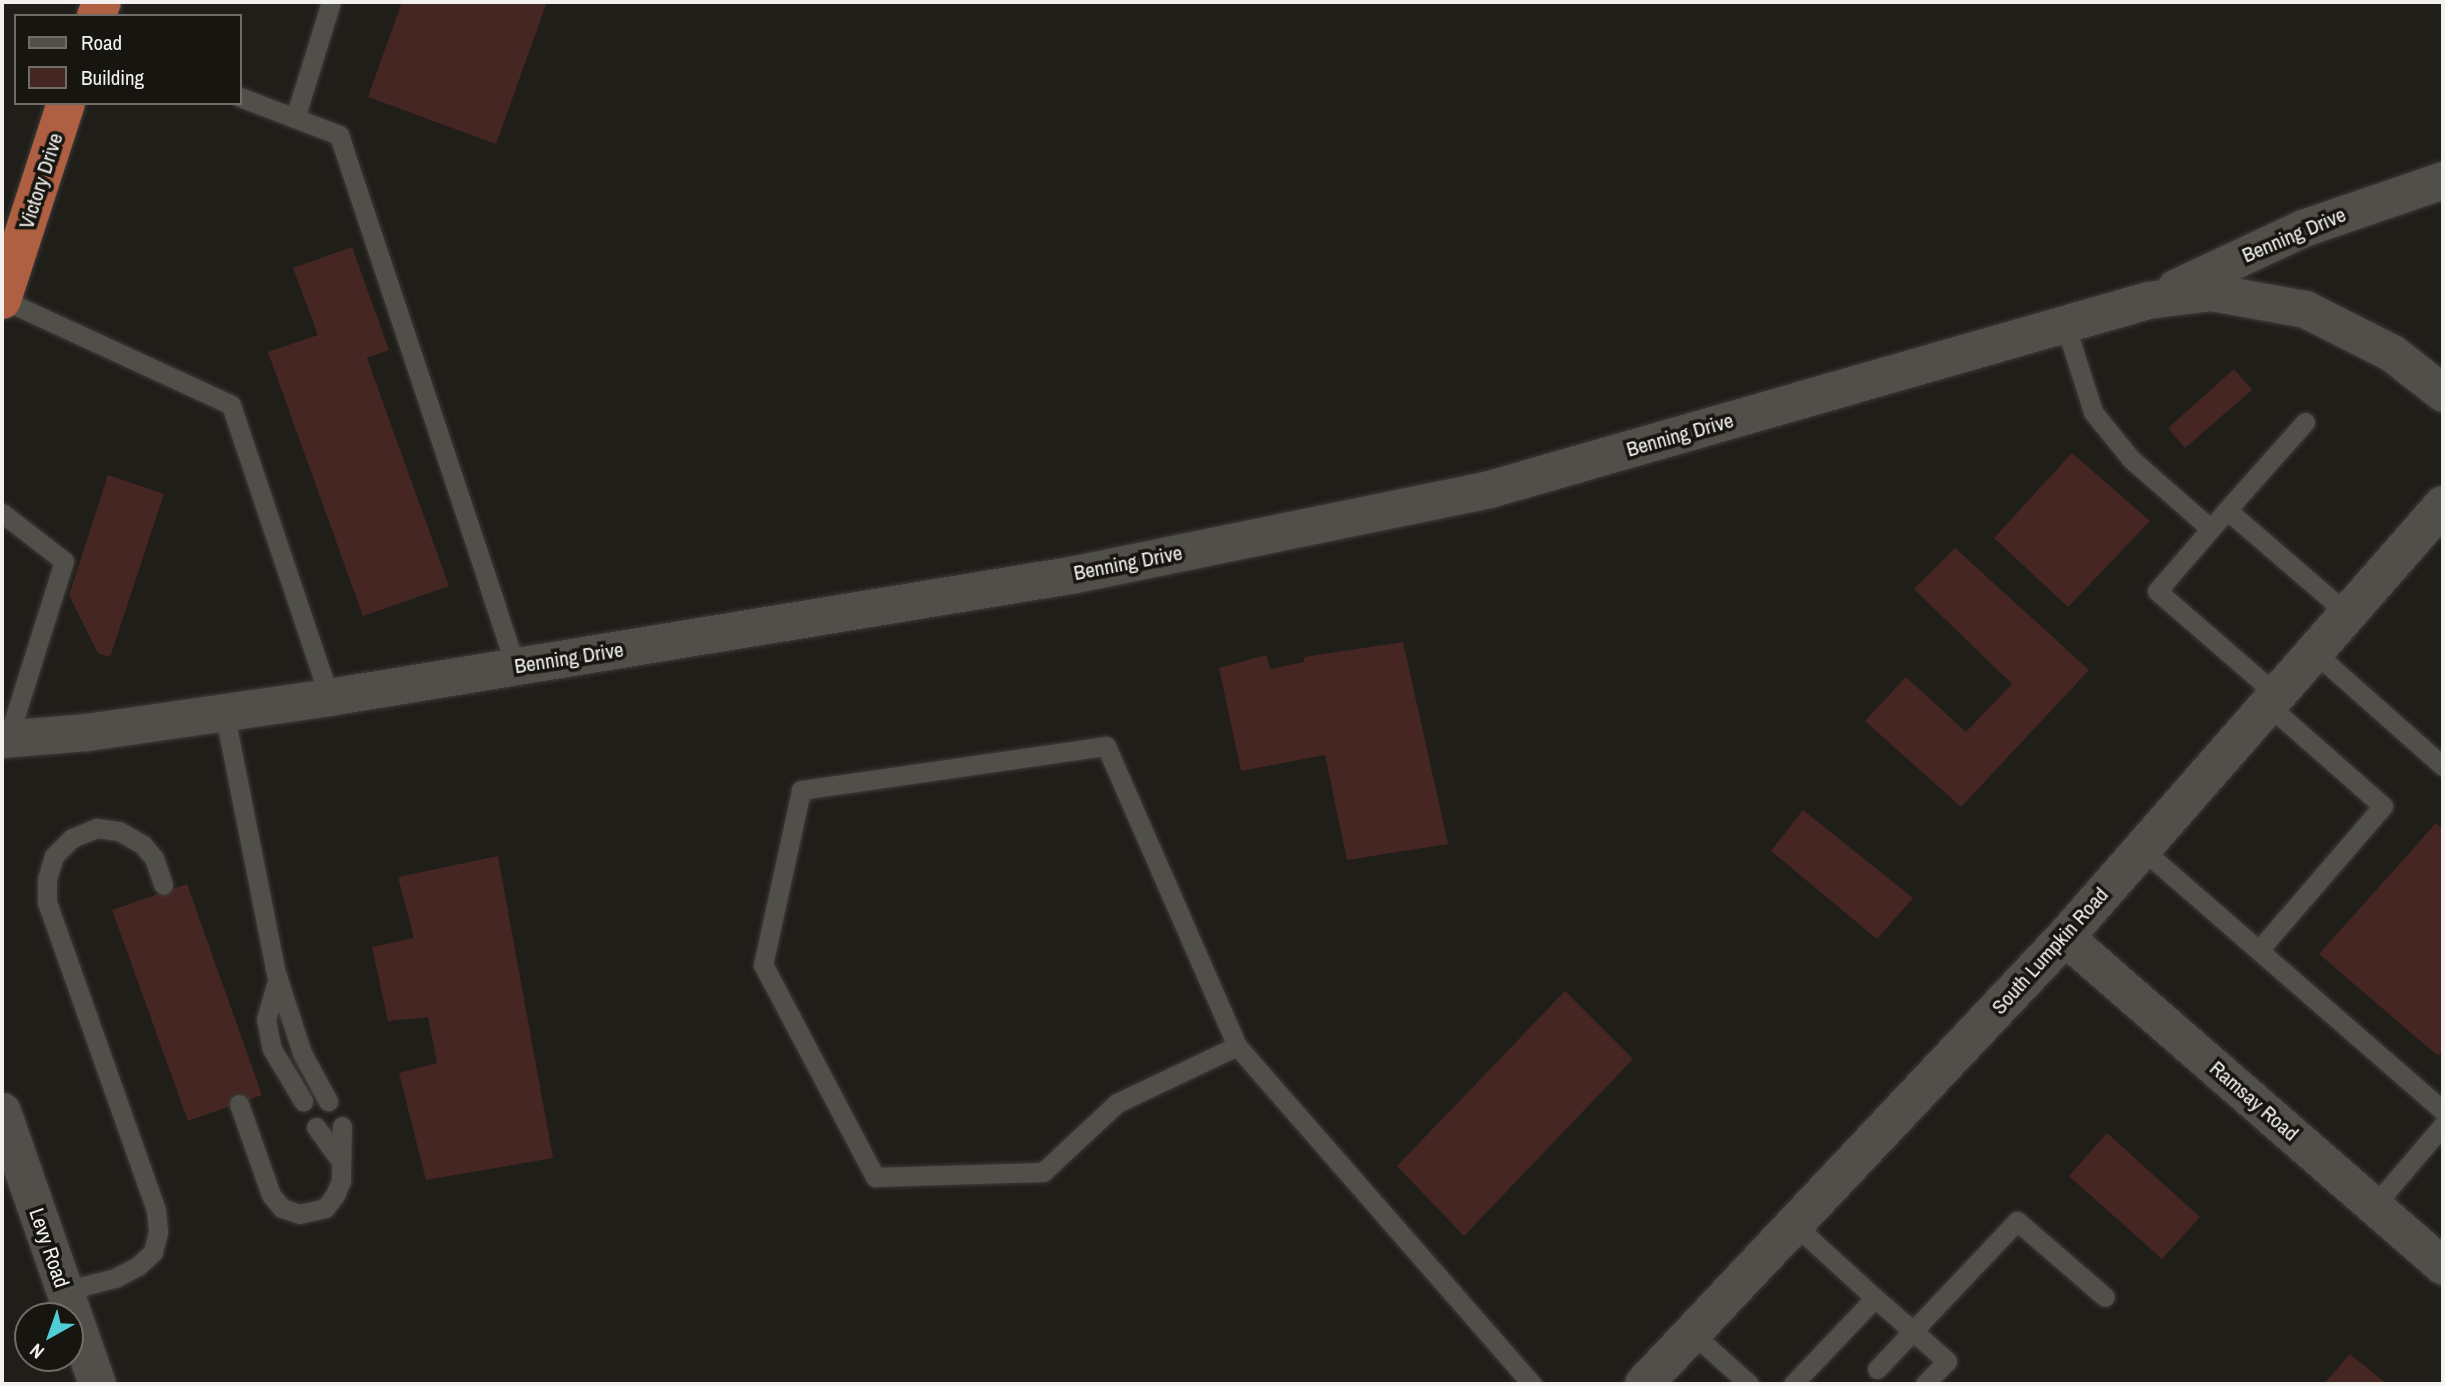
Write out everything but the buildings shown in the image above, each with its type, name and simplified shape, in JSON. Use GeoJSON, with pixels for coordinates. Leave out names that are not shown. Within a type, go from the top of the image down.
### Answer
{"type":"FeatureCollection","features":[{"type":"Feature","properties":{"kind":"highway","name":"Victory Drive"},"geometry":{"type":"LineString","coordinates":[[2,300],[65,105]]}},
{"type":"Feature","properties":{"kind":"main road","name":"South Lumpkin Road"},"geometry":{"type":"LineString","coordinates":[[1644,1384],[2064,937],[2443,505]]}},
{"type":"Feature","properties":{"kind":"street","name":"Benning Drive"},"geometry":{"type":"LineString","coordinates":[[5,739],[87,732],[328,697],[1076,574],[1489,489],[2148,300],[2303,228],[2443,180]]}},
{"type":"Feature","properties":{"kind":"street","name":"Benning Drive"},"geometry":{"type":"LineString","coordinates":[[2148,300],[2211,292],[2305,309],[2392,353],[2443,393]]}},
{"type":"Feature","properties":{"kind":"street","name":"Ramsay Road"},"geometry":{"type":"LineString","coordinates":[[2064,937],[2443,1266]]}},
{"type":"Feature","properties":{"kind":"street","name":"Levy Road"},"geometry":{"type":"LineString","coordinates":[[2,1111],[12,1172],[64,1291],[97,1384]]}},
{"type":"Feature","properties":{"kind":"lane"},"geometry":{"type":"LineString","coordinates":[[295,118],[331,2]]}},
{"type":"Feature","properties":{"kind":"lane"},"geometry":{"type":"LineString","coordinates":[[242,98],[339,135],[516,667]]}},
{"type":"Feature","properties":{"kind":"lane"},"geometry":{"type":"LineString","coordinates":[[2,300],[231,405],[328,697]]}},
{"type":"Feature","properties":{"kind":"lane"},"geometry":{"type":"LineString","coordinates":[[2065,324],[2093,412],[2131,458],[2211,529]]}},
{"type":"Feature","properties":{"kind":"lane"},"geometry":{"type":"LineString","coordinates":[[2259,950],[2383,806],[2157,591],[2305,422]]}},
{"type":"Feature","properties":{"kind":"lane"},"geometry":{"type":"LineString","coordinates":[[2227,510],[2348,614]]}},
{"type":"Feature","properties":{"kind":"lane"},"geometry":{"type":"LineString","coordinates":[[2,513],[64,561],[5,739]]}},
{"type":"Feature","properties":{"kind":"lane"},"geometry":{"type":"LineString","coordinates":[[2315,652],[2440,756]]}},
{"type":"Feature","properties":{"kind":"lane"},"geometry":{"type":"LineString","coordinates":[[224,711],[278,978],[302,1053],[328,1101]]}},
{"type":"Feature","properties":{"kind":"lane"},"geometry":{"type":"LineString","coordinates":[[1237,1046],[1118,1103],[1043,1172],[875,1177],[763,965],[801,790],[1106,746],[1237,1046],[1532,1384]]}},
{"type":"Feature","properties":{"kind":"lane"},"geometry":{"type":"LineString","coordinates":[[64,1291],[115,1278],[138,1266],[153,1252],[158,1232],[156,1210],[47,902],[47,879],[54,856],[72,838],[97,828],[119,831],[143,845],[154,858],[163,884]]}},
{"type":"Feature","properties":{"kind":"lane"},"geometry":{"type":"LineString","coordinates":[[2142,849],[2443,1111]]}},
{"type":"Feature","properties":{"kind":"lane"},"geometry":{"type":"LineString","coordinates":[[278,978],[266,1019],[272,1049],[303,1101]]}},
{"type":"Feature","properties":{"kind":"lane"},"geometry":{"type":"LineString","coordinates":[[240,1104],[271,1195],[282,1208],[299,1214],[325,1208],[341,1181],[342,1126]]}},
{"type":"Feature","properties":{"kind":"lane"},"geometry":{"type":"LineString","coordinates":[[2374,1206],[2443,1125]]}},
{"type":"Feature","properties":{"kind":"lane"},"geometry":{"type":"LineString","coordinates":[[316,1127],[340,1160]]}},
{"type":"Feature","properties":{"kind":"lane"},"geometry":{"type":"LineString","coordinates":[[1877,1369],[2017,1221],[2105,1297]]}},
{"type":"Feature","properties":{"kind":"lane"},"geometry":{"type":"LineString","coordinates":[[1795,1225],[1947,1361],[1925,1384]]}},
{"type":"Feature","properties":{"kind":"lane"},"geometry":{"type":"LineString","coordinates":[[1793,1384],[1875,1298]]}},
{"type":"Feature","properties":{"kind":"lane"},"geometry":{"type":"LineString","coordinates":[[1692,1333],[1749,1384]]}}]}
